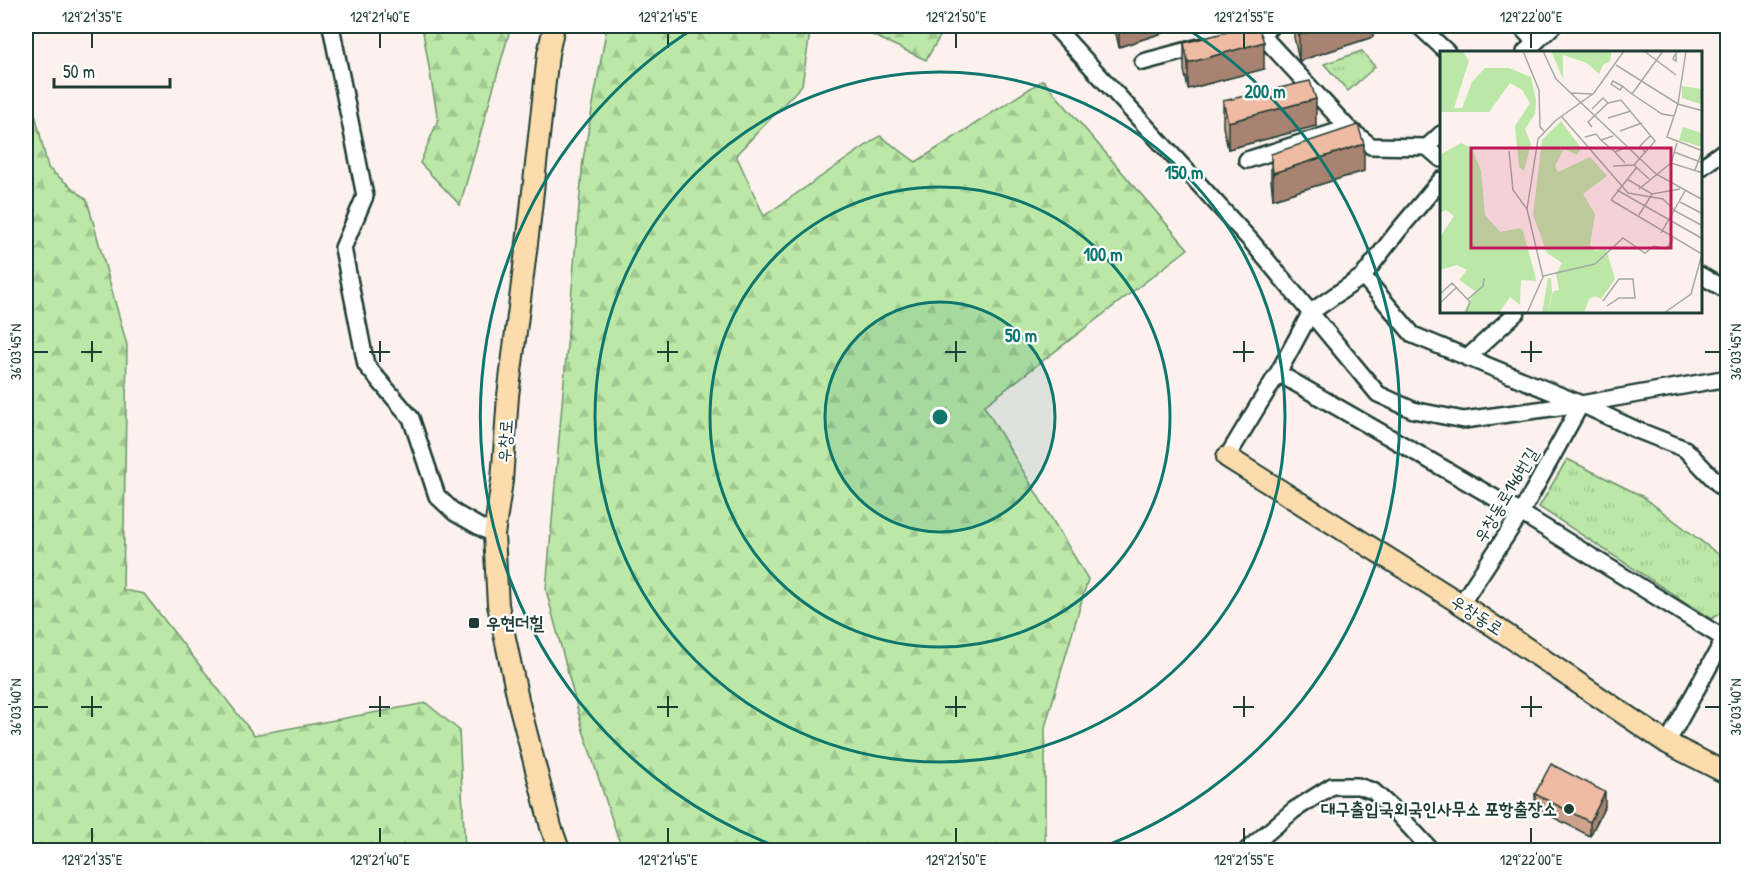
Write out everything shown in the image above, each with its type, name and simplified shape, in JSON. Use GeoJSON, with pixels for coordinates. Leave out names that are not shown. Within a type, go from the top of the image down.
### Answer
{"type":"FeatureCollection","features":[{"type":"Feature","properties":{"kind":"main road","name":"우창로"},"geometry":{"type":"LineString","coordinates":[[554,26],[548,54],[508,396],[502,481],[494,535],[498,605],[519,704],[559,850]]}},
{"type":"Feature","properties":{"kind":"main road","name":"우창동로"},"geometry":{"type":"LineString","coordinates":[[1227,457],[1461,604],[1667,742],[1728,774]]}},
{"type":"Feature","properties":{"kind":"street"},"geometry":{"type":"LineString","coordinates":[[331,26],[365,196],[343,249],[366,365],[411,418],[437,496],[455,513],[494,535]]}},
{"type":"Feature","properties":{"kind":"street"},"geometry":{"type":"LineString","coordinates":[[1054,26],[1251,241],[1378,394],[1413,410],[1464,420],[1581,404],[1728,378]]}},
{"type":"Feature","properties":{"kind":"street"},"geometry":{"type":"LineString","coordinates":[[1419,26],[1446,51]]}},
{"type":"Feature","properties":{"kind":"street"},"geometry":{"type":"LineString","coordinates":[[1520,26],[1530,47],[1553,26]]}},
{"type":"Feature","properties":{"kind":"street"},"geometry":{"type":"LineString","coordinates":[[1255,29],[1348,129],[1371,146],[1427,147],[1440,158]]}},
{"type":"Feature","properties":{"kind":"street"},"geometry":{"type":"LineString","coordinates":[[1143,62],[1212,43]]}},
{"type":"Feature","properties":{"kind":"street"},"geometry":{"type":"LineString","coordinates":[[1247,160],[1348,129]]}},
{"type":"Feature","properties":{"kind":"street"},"geometry":{"type":"LineString","coordinates":[[1427,147],[1440,135]]}},
{"type":"Feature","properties":{"kind":"street"},"geometry":{"type":"LineString","coordinates":[[1702,167],[1728,148]]}},
{"type":"Feature","properties":{"kind":"street"},"geometry":{"type":"LineString","coordinates":[[1227,457],[1278,373],[1311,312],[1363,276],[1440,181]]}},
{"type":"Feature","properties":{"kind":"street"},"geometry":{"type":"LineString","coordinates":[[1363,276],[1413,335],[1685,449],[1728,494]]}},
{"type":"Feature","properties":{"kind":"street"},"geometry":{"type":"LineString","coordinates":[[1702,276],[1728,291]]}},
{"type":"Feature","properties":{"kind":"street"},"geometry":{"type":"LineString","coordinates":[[1467,358],[1515,314]]}},
{"type":"Feature","properties":{"kind":"street"},"geometry":{"type":"LineString","coordinates":[[1278,373],[1521,513],[1726,637],[1667,742]]}},
{"type":"Feature","properties":{"kind":"street","name":"우창동로146번길"},"geometry":{"type":"LineString","coordinates":[[1461,604],[1521,513],[1581,404]]}},
{"type":"Feature","properties":{"kind":"street"},"geometry":{"type":"LineString","coordinates":[[1247,850],[1294,810],[1332,786],[1358,786],[1372,791],[1396,812],[1431,850]]}},
{"type":"Feature","properties":{"kind":"green space"},"geometry":{"type":"Polygon","coordinates":[[[422,26],[511,26],[460,205],[420,163],[438,120],[422,26]]]}},
{"type":"Feature","properties":{"kind":"green space"},"geometry":{"type":"Polygon","coordinates":[[[607,26],[811,26],[802,85],[736,155],[764,216],[880,136],[916,162],[1043,80],[1188,249],[984,406],[1088,579],[1045,727],[1045,850],[625,850],[618,838],[583,730],[546,590],[583,160],[607,26]]]}},
{"type":"Feature","properties":{"kind":"green space"},"geometry":{"type":"Polygon","coordinates":[[[853,26],[946,26],[926,60],[853,26]]]}},
{"type":"Feature","properties":{"kind":"green space"},"geometry":{"type":"Polygon","coordinates":[[[1362,51],[1375,67],[1348,91],[1324,64],[1362,51]]]}},
{"type":"Feature","properties":{"kind":"green space"},"geometry":{"type":"Polygon","coordinates":[[[26,76],[48,168],[87,200],[127,345],[123,590],[144,594],[254,735],[426,703],[459,730],[465,850],[26,850],[26,76]]]}},
{"type":"Feature","properties":{"kind":"green space"},"geometry":{"type":"Polygon","coordinates":[[[1567,459],[1642,496],[1727,561],[1729,587],[1724,609],[1711,619],[1539,507],[1567,459]]]}},
{"type":"Feature","properties":{"kind":"building"},"geometry":{"type":"Polygon","coordinates":[[[1258,26],[1264,42],[1188,63],[1184,43],[1258,26]]]}},
{"type":"Feature","properties":{"kind":"building"},"geometry":{"type":"Polygon","coordinates":[[[1297,26],[1327,26],[1299,35],[1297,26]]]}},
{"type":"Feature","properties":{"kind":"building"},"geometry":{"type":"Polygon","coordinates":[[[1310,81],[1316,99],[1228,122],[1223,101],[1310,81]]]}},
{"type":"Feature","properties":{"kind":"building"},"geometry":{"type":"Polygon","coordinates":[[[1358,125],[1364,144],[1273,173],[1271,154],[1358,125]]]}},
{"type":"Feature","properties":{"kind":"building"},"geometry":{"type":"Polygon","coordinates":[[[1551,764],[1605,792],[1590,822],[1535,794],[1551,764]]]}},
{"type":"Feature","properties":{"kind":"place","name":"우현더힐"},"geometry":{"type":"Point","coordinates":[474,623]}},
{"type":"Feature","properties":{"kind":"place","name":"대구출입국외국인사무소 포항출장소"},"geometry":{"type":"Point","coordinates":[1569,809]}}]}
